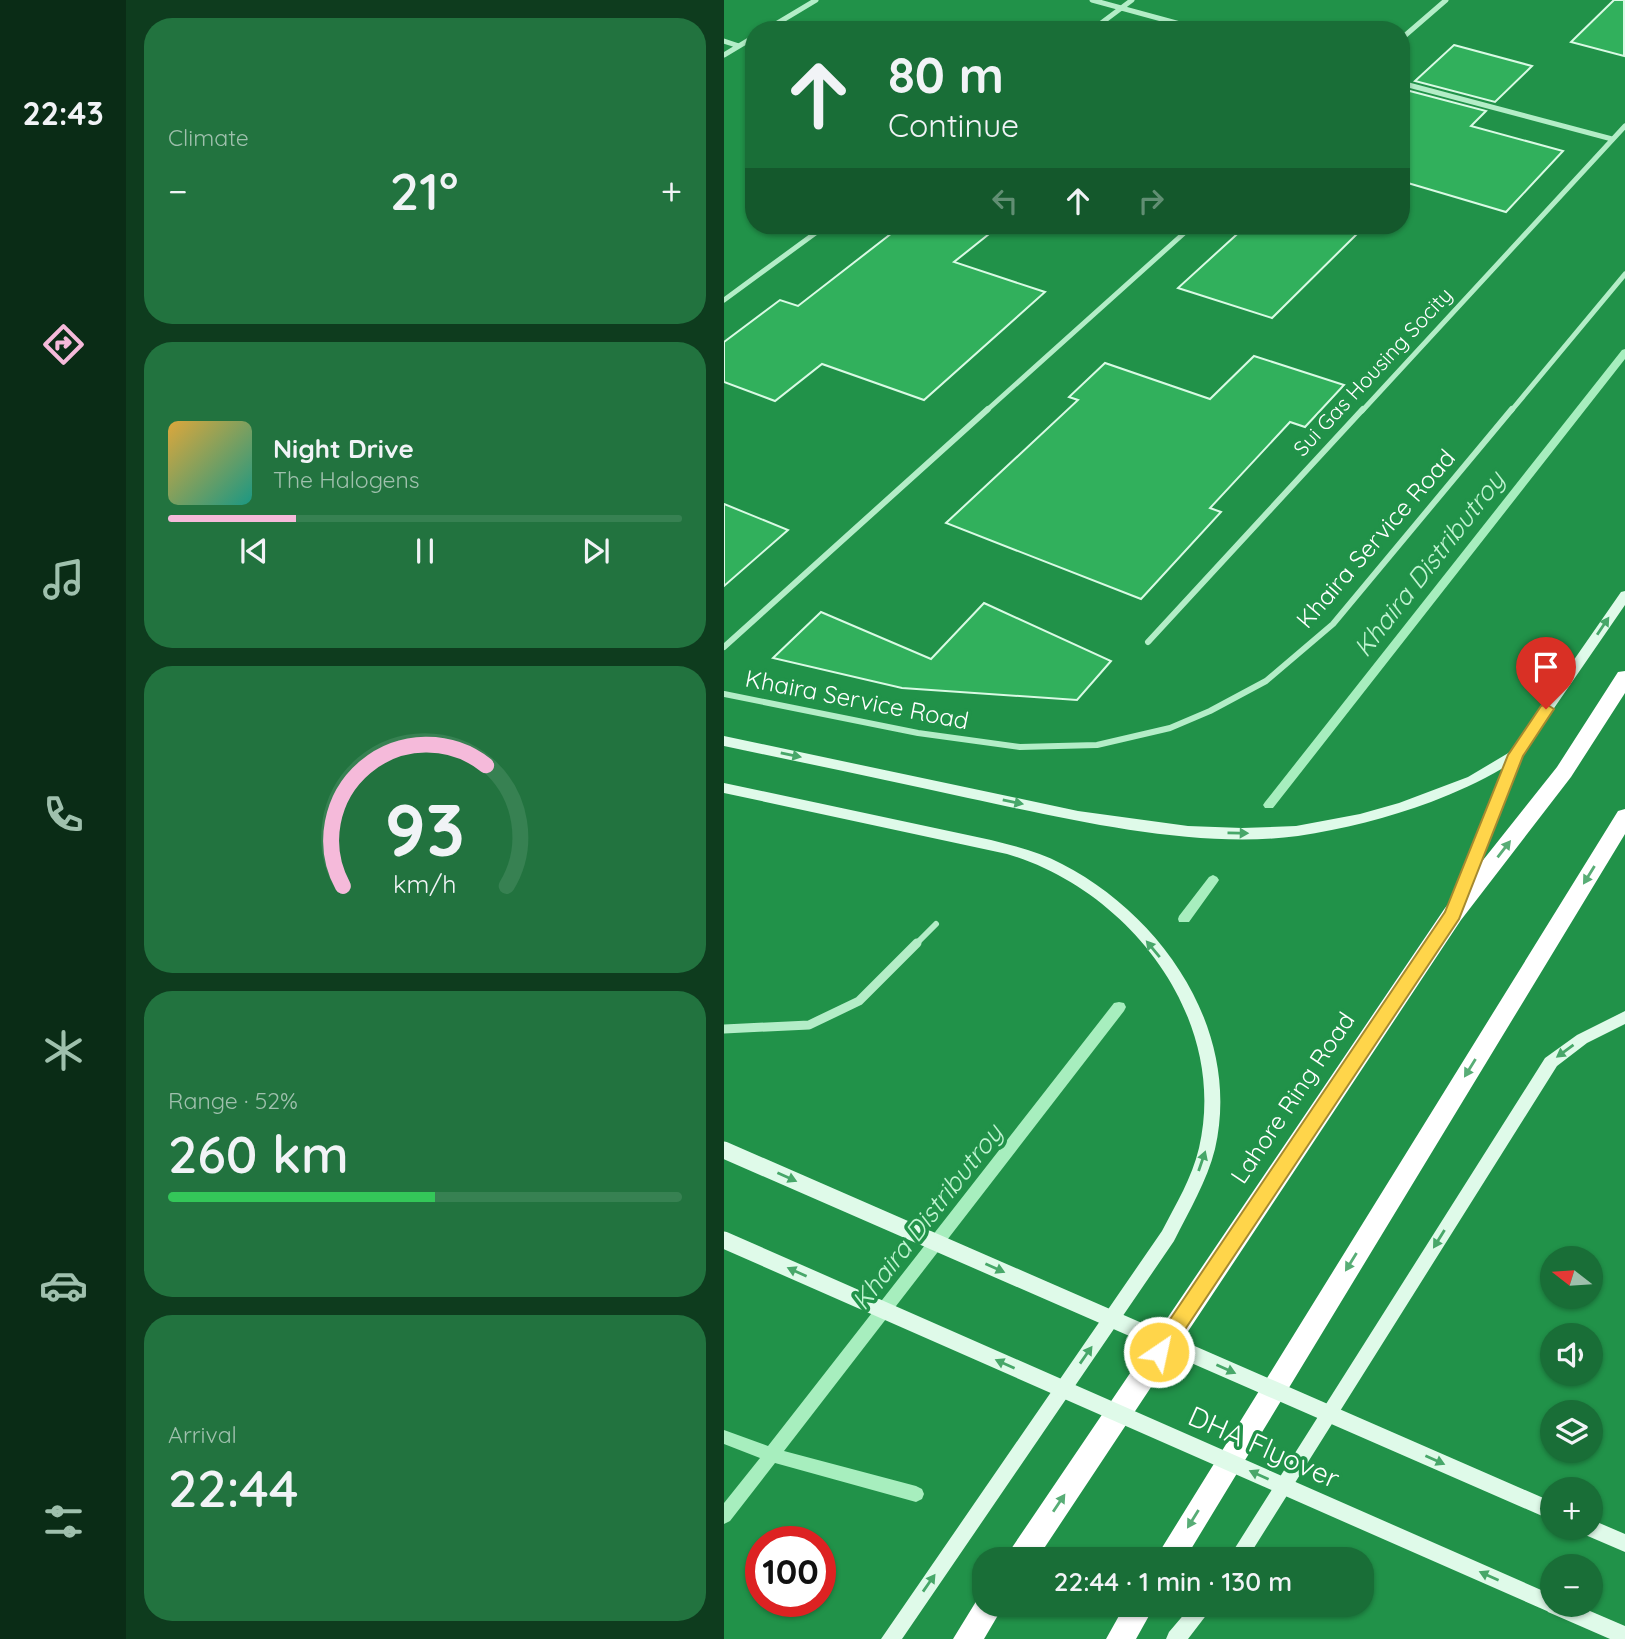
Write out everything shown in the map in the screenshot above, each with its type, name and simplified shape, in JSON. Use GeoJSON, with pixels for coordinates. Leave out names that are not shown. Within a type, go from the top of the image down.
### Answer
{"type":"FeatureCollection","features":[{"type":"Feature","properties":{"kind":"highway","name":"Lahore Ring Road"},"geometry":{"type":"LineString","coordinates":[[1029,1547],[1453,914],[1563,772],[1625,677]]}},
{"type":"Feature","properties":{"kind":"highway"},"geometry":{"type":"LineString","coordinates":[[1175,1547],[1625,816]]}},
{"type":"Feature","properties":{"kind":"highway"},"geometry":{"type":"LineString","coordinates":[[967,1639],[982,1617]]}},
{"type":"Feature","properties":{"kind":"highway"},"geometry":{"type":"LineString","coordinates":[[1120,1639],[1134,1617]]}},
{"type":"Feature","properties":{"kind":"main road"},"geometry":{"type":"LineString","coordinates":[[1453,914],[1515,755],[1625,595]]}},
{"type":"Feature","properties":{"kind":"main road"},"geometry":{"type":"LineString","coordinates":[[724,741],[1078,816],[1161,828],[1242,833],[1296,831],[1403,807],[1473,780],[1515,755]]}},
{"type":"Feature","properties":{"kind":"main road"},"geometry":{"type":"LineString","coordinates":[[724,788],[993,846],[1053,865],[1086,885],[1126,917],[1181,984],[1201,1029],[1212,1094],[1207,1147],[1193,1189],[1168,1236],[891,1639]]}},
{"type":"Feature","properties":{"kind":"main road"},"geometry":{"type":"LineString","coordinates":[[1245,1547],[1551,1062],[1582,1039],[1625,1017]]}},
{"type":"Feature","properties":{"kind":"main road"},"geometry":{"type":"LineString","coordinates":[[724,1150],[1540,1506]]}},
{"type":"Feature","properties":{"kind":"main road","name":"DHA Flyover"},"geometry":{"type":"LineString","coordinates":[[724,1240],[1540,1598]]}},
{"type":"Feature","properties":{"kind":"main road"},"geometry":{"type":"LineString","coordinates":[[1603,1533],[1625,1542]]}},
{"type":"Feature","properties":{"kind":"main road"},"geometry":{"type":"LineString","coordinates":[[1176,1639],[1194,1617]]}},
{"type":"Feature","properties":{"kind":"main road","name":"DHA Flyover"},"geometry":{"type":"LineString","coordinates":[[1583,1617],[1625,1636]]}},
{"type":"Feature","properties":{"kind":"street"},"geometry":{"type":"LineString","coordinates":[[781,21],[816,0]]}},
{"type":"Feature","properties":{"kind":"street"},"geometry":{"type":"LineString","coordinates":[[1092,0],[1169,21]]}},
{"type":"Feature","properties":{"kind":"street"},"geometry":{"type":"LineString","coordinates":[[1104,21],[1132,0]]}},
{"type":"Feature","properties":{"kind":"street"},"geometry":{"type":"LineString","coordinates":[[1410,31],[1446,0]]}},
{"type":"Feature","properties":{"kind":"street"},"geometry":{"type":"LineString","coordinates":[[724,41],[739,46]]}},
{"type":"Feature","properties":{"kind":"street"},"geometry":{"type":"LineString","coordinates":[[724,55],[745,42]]}},
{"type":"Feature","properties":{"kind":"street"},"geometry":{"type":"LineString","coordinates":[[1410,85],[1612,139]]}},
{"type":"Feature","properties":{"kind":"street","name":"Sui Gas Housing Socity"},"geometry":{"type":"LineString","coordinates":[[1148,642],[1625,126]]}},
{"type":"Feature","properties":{"kind":"street"},"geometry":{"type":"LineString","coordinates":[[724,300],[814,235]]}},
{"type":"Feature","properties":{"kind":"street"},"geometry":{"type":"LineString","coordinates":[[724,647],[1182,235]]}},
{"type":"Feature","properties":{"kind":"street","name":"Khaira Service Road"},"geometry":{"type":"LineString","coordinates":[[724,694],[918,733],[1020,747],[1097,745],[1170,728],[1210,711],[1266,681],[1333,624],[1625,274]]}},
{"type":"Feature","properties":{"kind":"street"},"geometry":{"type":"LineString","coordinates":[[724,1029],[809,1025],[859,1001],[936,924]]}},
{"type":"Feature","properties":{"kind":"building"},"geometry":{"type":"Polygon","coordinates":[[[1614,0],[1624,0],[1624,56],[1571,42],[1614,0]]]}},
{"type":"Feature","properties":{"kind":"building"},"geometry":{"type":"Polygon","coordinates":[[[1454,45],[1532,66],[1495,102],[1415,81],[1454,45]]]}},
{"type":"Feature","properties":{"kind":"building"},"geometry":{"type":"Polygon","coordinates":[[[1410,91],[1486,111],[1471,126],[1563,151],[1506,212],[1410,184],[1410,91]]]}},
{"type":"Feature","properties":{"kind":"building"},"geometry":{"type":"Polygon","coordinates":[[[889,235],[988,235],[954,262],[1045,292],[924,400],[822,364],[775,401],[724,382],[724,342],[780,300],[798,306],[889,235]]]}},
{"type":"Feature","properties":{"kind":"building"},"geometry":{"type":"Polygon","coordinates":[[[1236,235],[1356,235],[1272,318],[1178,288],[1236,235]]]}},
{"type":"Feature","properties":{"kind":"building"},"geometry":{"type":"Polygon","coordinates":[[[1254,356],[1344,385],[1305,427],[1290,422],[1210,508],[1221,512],[1141,599],[946,523],[1078,400],[1069,397],[1105,363],[1210,399],[1254,356]]]}},
{"type":"Feature","properties":{"kind":"building"},"geometry":{"type":"Polygon","coordinates":[[[724,504],[788,530],[724,586],[724,504]]]}},
{"type":"Feature","properties":{"kind":"building"},"geometry":{"type":"Polygon","coordinates":[[[984,603],[1111,661],[1077,700],[902,688],[773,658],[821,612],[931,659],[984,603]]]}},
{"type":"Feature","properties":{"kind":"waterway","name":"Khaira Distributroy"},"geometry":{"type":"LineString","coordinates":[[1269,805],[1625,352]]}},
{"type":"Feature","properties":{"kind":"waterway","name":"Khaira Distributroy"},"geometry":{"type":"LineString","coordinates":[[1184,919],[1213,880]]}},
{"type":"Feature","properties":{"kind":"waterway","name":"Khaira Distributroy"},"geometry":{"type":"LineString","coordinates":[[771,1455],[1119,1007]]}},
{"type":"Feature","properties":{"kind":"waterway"},"geometry":{"type":"LineString","coordinates":[[724,1437],[771,1455]]}},
{"type":"Feature","properties":{"kind":"waterway"},"geometry":{"type":"LineString","coordinates":[[724,1516],[771,1455]]}},
{"type":"Feature","properties":{"kind":"waterway"},"geometry":{"type":"LineString","coordinates":[[771,1455],[916,1494]]}},
{"type":"Feature","properties":{"kind":"route"},"geometry":{"type":"LineString","coordinates":[[1159,1352],[1453,914],[1515,755],[1546,709]]}}]}
